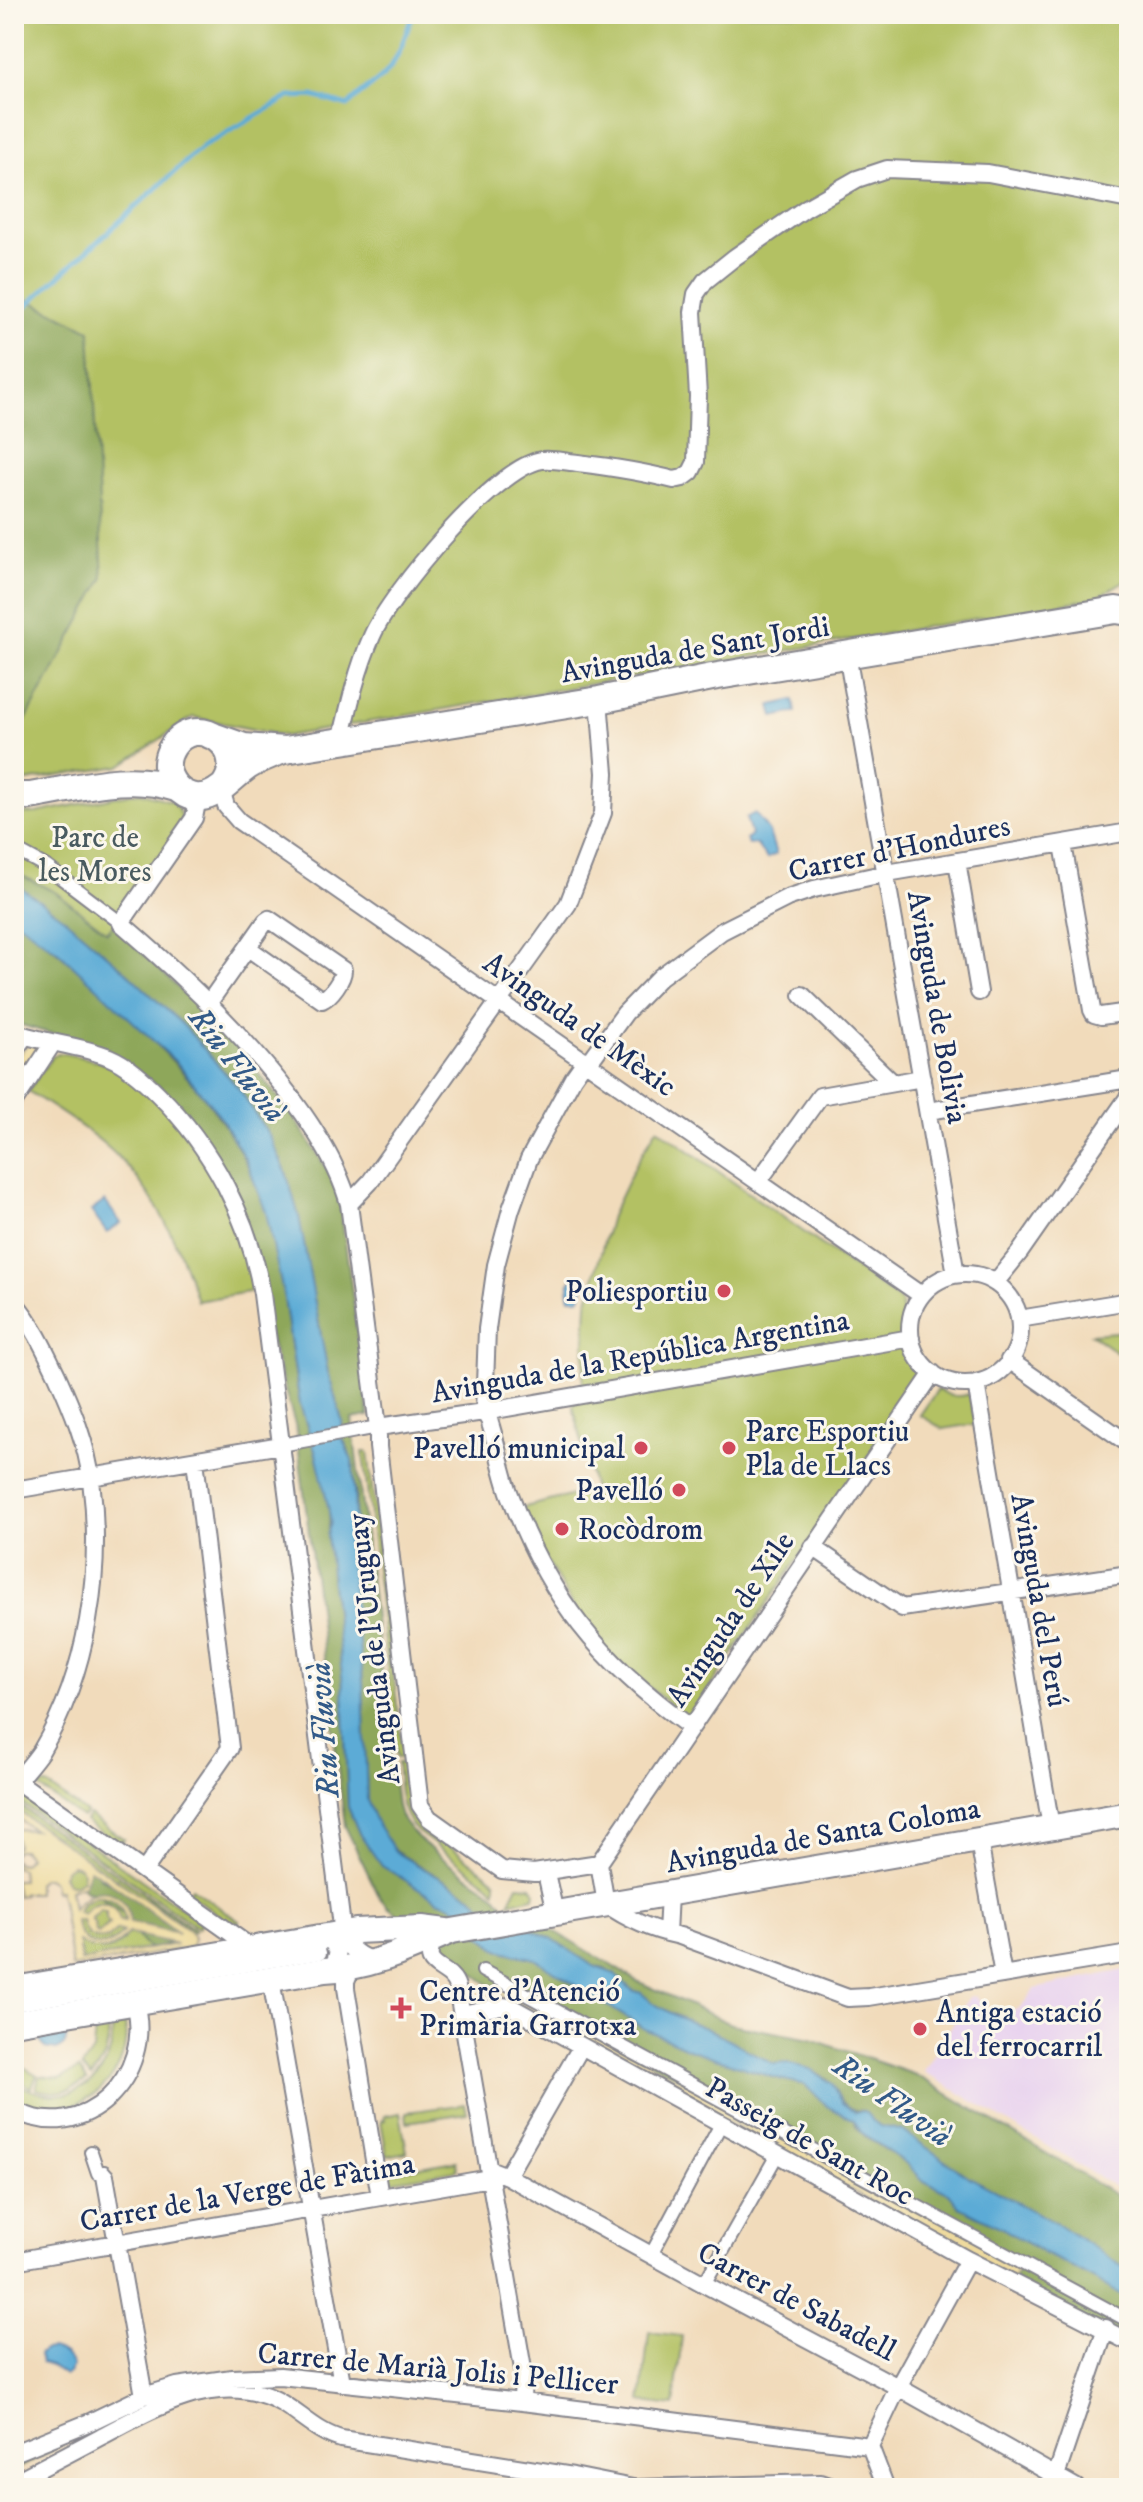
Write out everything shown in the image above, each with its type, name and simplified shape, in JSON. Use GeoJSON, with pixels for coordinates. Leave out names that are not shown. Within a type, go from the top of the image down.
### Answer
{"type":"FeatureCollection","features":[{"type":"Feature","properties":{"kind":"main road","name":"Avinguda de Sant Jordi"},"geometry":{"type":"LineString","coordinates":[[210,735],[244,747],[285,750],[599,700],[712,677],[1125,608]]}},
{"type":"Feature","properties":{"kind":"main road"},"geometry":{"type":"LineString","coordinates":[[14,796],[141,780],[195,797],[206,796],[222,787],[231,770],[231,758],[225,746],[210,735],[193,733],[176,742],[149,764],[108,782]]}},
{"type":"Feature","properties":{"kind":"main road"},"geometry":{"type":"LineString","coordinates":[[176,742],[167,762],[169,775],[180,791]]}},
{"type":"Feature","properties":{"kind":"main road","name":"Avinguda de Sant Jordi"},"geometry":{"type":"LineString","coordinates":[[222,787],[250,765],[285,750]]}},
{"type":"Feature","properties":{"kind":"main road","name":"Avinguda de Santa Coloma"},"geometry":{"type":"LineString","coordinates":[[440,1945],[527,1918],[1129,1814]]}},
{"type":"Feature","properties":{"kind":"main road"},"geometry":{"type":"LineString","coordinates":[[14,1989],[383,1928],[429,1928],[440,1945],[369,1965],[14,2023]]}},
{"type":"Feature","properties":{"kind":"street"},"geometry":{"type":"LineString","coordinates":[[341,741],[353,688],[373,634],[418,566],[510,474],[542,460],[611,467],[674,480],[691,472],[696,462],[698,409],[693,312],[696,294],[715,273],[794,217],[857,179],[887,169],[988,173],[1129,200]]}},
{"type":"Feature","properties":{"kind":"street","name":"Avinguda de Bolivia"},"geometry":{"type":"LineString","coordinates":[[847,654],[956,1274]]}},
{"type":"Feature","properties":{"kind":"street"},"geometry":{"type":"LineString","coordinates":[[349,1204],[370,1182],[568,904],[603,813],[605,773],[599,700]]}},
{"type":"Feature","properties":{"kind":"street","name":"Avinguda de Mèxic"},"geometry":{"type":"LineString","coordinates":[[222,787],[226,806],[239,821],[921,1295]]}},
{"type":"Feature","properties":{"kind":"street"},"geometry":{"type":"LineString","coordinates":[[14,849],[50,869],[121,923],[194,818],[196,808],[180,791]]}},
{"type":"Feature","properties":{"kind":"street","name":"Carrer d'Hondures"},"geometry":{"type":"LineString","coordinates":[[690,1727],[642,1691],[603,1654],[564,1603],[524,1530],[484,1412],[487,1329],[496,1265],[529,1159],[585,1061],[593,1057],[619,1021],[652,984],[722,931],[787,898],[814,889],[887,873],[1129,832]]}},
{"type":"Feature","properties":{"kind":"street"},"geometry":{"type":"LineString","coordinates":[[1063,844],[1092,1010],[1097,1016],[1129,1012]]}},
{"type":"Feature","properties":{"kind":"street"},"geometry":{"type":"LineString","coordinates":[[957,861],[979,992]]}},
{"type":"Feature","properties":{"kind":"street"},"geometry":{"type":"LineString","coordinates":[[208,1004],[266,921],[271,920],[343,970],[343,975],[322,1000],[248,948]]}},
{"type":"Feature","properties":{"kind":"street","name":"Avinguda de l'Uruguay"},"geometry":{"type":"LineString","coordinates":[[121,923],[208,1004],[263,1063],[303,1115],[340,1177],[349,1204],[378,1427],[420,1805],[429,1818],[497,1867],[515,1873],[546,1873],[599,1863]]}},
{"type":"Feature","properties":{"kind":"street"},"geometry":{"type":"LineString","coordinates":[[802,995],[893,1083]]}},
{"type":"Feature","properties":{"kind":"street"},"geometry":{"type":"LineString","coordinates":[[14,1051],[19,1034],[110,1058],[147,1083],[183,1120],[209,1156],[240,1220],[258,1269],[285,1444],[328,1938],[320,1953],[14,2005]]}},
{"type":"Feature","properties":{"kind":"street"},"geometry":{"type":"LineString","coordinates":[[14,1102],[53,1043]]}},
{"type":"Feature","properties":{"kind":"street"},"geometry":{"type":"LineString","coordinates":[[758,1182],[820,1096],[922,1078]]}},
{"type":"Feature","properties":{"kind":"street"},"geometry":{"type":"LineString","coordinates":[[928,1111],[1129,1079]]}},
{"type":"Feature","properties":{"kind":"street"},"geometry":{"type":"LineString","coordinates":[[995,1283],[1129,1096]]}},
{"type":"Feature","properties":{"kind":"street"},"geometry":{"type":"LineString","coordinates":[[956,1274],[980,1275],[995,1283],[1008,1295],[1019,1319],[1019,1340],[1009,1360],[993,1377],[976,1383],[952,1382],[933,1373],[918,1357],[911,1338],[910,1316],[921,1295],[940,1279],[956,1274]]}},
{"type":"Feature","properties":{"kind":"street"},"geometry":{"type":"LineString","coordinates":[[1019,1319],[1129,1301]]}},
{"type":"Feature","properties":{"kind":"street"},"geometry":{"type":"LineString","coordinates":[[14,1302],[41,1341],[79,1430],[91,1478],[94,1571],[90,1619],[64,1704],[42,1749],[15,1782],[252,1948]]}},
{"type":"Feature","properties":{"kind":"street","name":"Avinguda de la República Argentina"},"geometry":{"type":"LineString","coordinates":[[378,1427],[484,1412],[911,1338]]}},
{"type":"Feature","properties":{"kind":"street"},"geometry":{"type":"LineString","coordinates":[[1009,1360],[1129,1444]]}},
{"type":"Feature","properties":{"kind":"street","name":"Avinguda de Xile"},"geometry":{"type":"LineString","coordinates":[[599,1863],[933,1373]]}},
{"type":"Feature","properties":{"kind":"street","name":"Avinguda del Perú"},"geometry":{"type":"LineString","coordinates":[[976,1383],[1051,1827]]}},
{"type":"Feature","properties":{"kind":"street"},"geometry":{"type":"LineString","coordinates":[[14,1490],[378,1427]]}},
{"type":"Feature","properties":{"kind":"street"},"geometry":{"type":"LineString","coordinates":[[144,1871],[230,1748],[195,1460]]}},
{"type":"Feature","properties":{"kind":"street"},"geometry":{"type":"LineString","coordinates":[[813,1547],[902,1608],[1129,1574]]}},
{"type":"Feature","properties":{"kind":"street"},"geometry":{"type":"LineString","coordinates":[[979,1841],[1003,1975]]}},
{"type":"Feature","properties":{"kind":"street"},"geometry":{"type":"LineString","coordinates":[[599,1863],[606,1904],[628,1919],[848,1998],[1129,1954]]}},
{"type":"Feature","properties":{"kind":"street"},"geometry":{"type":"LineString","coordinates":[[546,1873],[555,1913]]}},
{"type":"Feature","properties":{"kind":"street"},"geometry":{"type":"LineString","coordinates":[[667,1933],[669,1894]]}},
{"type":"Feature","properties":{"kind":"street"},"geometry":{"type":"LineString","coordinates":[[328,1938],[366,1959],[369,1965],[346,1981],[346,1988],[380,2197]]}},
{"type":"Feature","properties":{"kind":"street"},"geometry":{"type":"LineString","coordinates":[[325,1970],[335,1962],[338,1951],[328,1938]]}},
{"type":"Feature","properties":{"kind":"street"},"geometry":{"type":"LineString","coordinates":[[440,1945],[456,1980],[495,2174],[523,2369],[522,2402]]}},
{"type":"Feature","properties":{"kind":"street","name":"Passeig de Sant Roc"},"geometry":{"type":"LineString","coordinates":[[483,1971],[1129,2321]]}},
{"type":"Feature","properties":{"kind":"street"},"geometry":{"type":"LineString","coordinates":[[271,1980],[342,2383]]}},
{"type":"Feature","properties":{"kind":"street"},"geometry":{"type":"LineString","coordinates":[[14,2110],[44,2119],[68,2119],[81,2123],[124,2080],[137,2048],[139,2017],[135,2003]]}},
{"type":"Feature","properties":{"kind":"street","name":"Passeig de Sant Roc"},"geometry":{"type":"LineString","coordinates":[[462,2014],[501,2006],[511,2007],[968,2260],[1129,2342]]}},
{"type":"Feature","properties":{"kind":"street"},"geometry":{"type":"LineString","coordinates":[[495,2174],[581,2047]]}},
{"type":"Feature","properties":{"kind":"street"},"geometry":{"type":"LineString","coordinates":[[651,2255],[721,2124]]}},
{"type":"Feature","properties":{"kind":"street"},"geometry":{"type":"LineString","coordinates":[[91,2152],[98,2173],[104,2172],[105,2176],[144,2396]]}},
{"type":"Feature","properties":{"kind":"street"},"geometry":{"type":"LineString","coordinates":[[704,2284],[777,2155]]}},
{"type":"Feature","properties":{"kind":"street","name":"Carrer de la Verge de Fàtima"},"geometry":{"type":"LineString","coordinates":[[14,2261],[495,2174]]}},
{"type":"Feature","properties":{"kind":"street","name":"Carrer de Sabadell"},"geometry":{"type":"LineString","coordinates":[[495,2174],[898,2387],[1054,2482],[1077,2488]]}},
{"type":"Feature","properties":{"kind":"street"},"geometry":{"type":"LineString","coordinates":[[886,2488],[870,2446],[898,2387],[968,2260]]}},
{"type":"Feature","properties":{"kind":"street"},"geometry":{"type":"LineString","coordinates":[[1054,2482],[1106,2328]]}},
{"type":"Feature","properties":{"kind":"street","name":"Carrer de Marià Jolis i Pellicer"},"geometry":{"type":"LineString","coordinates":[[14,2453],[144,2396],[177,2386],[232,2378],[280,2376],[721,2425],[870,2446]]}},
{"type":"Feature","properties":{"kind":"street"},"geometry":{"type":"LineString","coordinates":[[14,2482],[158,2407],[187,2396],[230,2390],[261,2394],[276,2400],[335,2437],[635,2488],[793,2483],[821,2483],[835,2488]]}},
{"type":"Feature","properties":{"kind":"shaded area"},"geometry":{"type":"Polygon","coordinates":[[[1129,1969],[1129,2195],[924,2072],[969,1997],[976,1996],[990,2010],[1016,2010],[1034,1989],[1129,1969]]]}},
{"type":"Feature","properties":{"kind":"green space"},"geometry":{"type":"Polygon","coordinates":[[[14,14],[1129,14],[1129,578],[1096,598],[286,736],[193,717],[120,766],[14,783],[14,14]]]}},
{"type":"Feature","properties":{"kind":"green space"},"geometry":{"type":"Polygon","coordinates":[[[14,293],[90,330],[103,579],[14,742],[14,293]]]}},
{"type":"Feature","properties":{"kind":"green space","name":"Parc de les Mores"},"geometry":{"type":"Polygon","coordinates":[[[140,792],[174,802],[182,817],[177,833],[108,933],[55,892],[14,872],[14,814],[36,813],[140,792]]]}},
{"type":"Feature","properties":{"kind":"green space"},"geometry":{"type":"Polygon","coordinates":[[[14,872],[55,892],[107,932],[113,925],[224,1032],[290,1111],[334,1183],[340,1205],[369,1416],[352,1419],[397,1806],[402,1819],[425,1844],[497,1896],[502,1903],[637,1981],[731,2024],[811,2039],[916,2075],[1129,2203],[1129,2271],[1059,2225],[967,2176],[903,2131],[881,2126],[864,2111],[849,2108],[825,2078],[805,2069],[767,2062],[730,2040],[658,2006],[605,1969],[593,1966],[561,1945],[489,1911],[473,1897],[395,1851],[375,1820],[367,1800],[363,1682],[348,1541],[355,1521],[356,1494],[348,1448],[342,1437],[342,1421],[328,1373],[299,1217],[286,1172],[271,1139],[240,1090],[185,1027],[65,919],[14,883],[14,872]]]}},
{"type":"Feature","properties":{"kind":"green space"},"geometry":{"type":"Polygon","coordinates":[[[14,919],[76,968],[181,1071],[222,1121],[253,1178],[274,1244],[298,1393],[329,1507],[327,1535],[343,1685],[348,1807],[360,1835],[382,1866],[438,1900],[452,1905],[499,1950],[535,1959],[643,2028],[692,2050],[805,2085],[827,2106],[854,2120],[856,2127],[866,2137],[907,2164],[924,2181],[950,2194],[960,2207],[1129,2299],[1129,2344],[1012,2279],[1023,2262],[505,1986],[489,1985],[380,1898],[345,1826],[296,1428],[216,1156],[189,1115],[164,1090],[105,1049],[14,1023],[14,919]]]}},
{"type":"Feature","properties":{"kind":"green space"},"geometry":{"type":"Polygon","coordinates":[[[58,1053],[111,1067],[138,1084],[185,1134],[222,1196],[247,1260],[254,1291],[197,1301],[172,1236],[136,1177],[95,1137],[28,1091],[58,1053]]]}},
{"type":"Feature","properties":{"kind":"green space","name":"Parc Esportiu Pla de Llacs"},"geometry":{"type":"Polygon","coordinates":[[[657,1128],[901,1301],[907,1339],[925,1374],[688,1719],[595,1644],[517,1509],[594,1490],[573,1406],[583,1380],[587,1304],[611,1216],[657,1128]]]}},
{"type":"Feature","properties":{"kind":"green space"},"geometry":{"type":"Polygon","coordinates":[[[1129,1331],[1129,1361],[1091,1334],[1129,1331]]]}},
{"type":"Feature","properties":{"kind":"green space"},"geometry":{"type":"Polygon","coordinates":[[[938,1389],[953,1396],[969,1394],[976,1424],[943,1429],[920,1415],[938,1389]]]}},
{"type":"Feature","properties":{"kind":"green space"},"geometry":{"type":"Polygon","coordinates":[[[363,1452],[368,1452],[403,1758],[397,1758],[363,1452]]]}},
{"type":"Feature","properties":{"kind":"green space"},"geometry":{"type":"Polygon","coordinates":[[[404,1762],[412,1817],[496,1881],[496,1890],[411,1825],[403,1809],[400,1791],[397,1763],[404,1762]]]}},
{"type":"Feature","properties":{"kind":"green space"},"geometry":{"type":"Polygon","coordinates":[[[47,1785],[86,1813],[82,1818],[37,1786],[47,1785]]]}},
{"type":"Feature","properties":{"kind":"green space"},"geometry":{"type":"Polygon","coordinates":[[[22,1796],[201,1922],[198,1928],[18,1801],[22,1796]]]}},
{"type":"Feature","properties":{"kind":"green space"},"geometry":{"type":"Polygon","coordinates":[[[17,1804],[195,1930],[193,1932],[147,1899],[145,1901],[14,1808],[17,1804]]]}},
{"type":"Feature","properties":{"kind":"green space"},"geometry":{"type":"Polygon","coordinates":[[[89,1815],[124,1839],[119,1845],[85,1821],[89,1815]]]}},
{"type":"Feature","properties":{"kind":"green space"},"geometry":{"type":"Polygon","coordinates":[[[73,1865],[80,1868],[83,1875],[80,1882],[73,1885],[66,1882],[63,1875],[66,1868],[73,1865]]]}},
{"type":"Feature","properties":{"kind":"green space"},"geometry":{"type":"Polygon","coordinates":[[[89,1865],[101,1879],[118,1886],[177,1929],[168,1943],[158,1948],[145,1945],[123,1913],[98,1894],[80,1886],[89,1865]]]}},
{"type":"Feature","properties":{"kind":"green space"},"geometry":{"type":"Polygon","coordinates":[[[518,1885],[531,1886],[534,1897],[509,1903],[518,1885]]]}},
{"type":"Feature","properties":{"kind":"green space"},"geometry":{"type":"Polygon","coordinates":[[[192,1888],[239,1921],[235,1927],[188,1893],[192,1888]]]}},
{"type":"Feature","properties":{"kind":"green space"},"geometry":{"type":"Polygon","coordinates":[[[103,1896],[123,1910],[126,1921],[119,1920],[107,1903],[97,1904],[83,1914],[77,1912],[84,1902],[103,1896]]]}},
{"type":"Feature","properties":{"kind":"green space"},"geometry":{"type":"Polygon","coordinates":[[[101,1910],[105,1911],[110,1923],[98,1934],[91,1919],[101,1910]]]}},
{"type":"Feature","properties":{"kind":"green space"},"geometry":{"type":"Polygon","coordinates":[[[76,1920],[82,1920],[89,1936],[117,1930],[123,1932],[110,1943],[95,1944],[82,1936],[76,1920]]]}},
{"type":"Feature","properties":{"kind":"green space"},"geometry":{"type":"Polygon","coordinates":[[[128,1933],[178,1944],[82,1961],[79,1942],[106,1950],[117,1946],[128,1933]]]}},
{"type":"Feature","properties":{"kind":"green space"},"geometry":{"type":"Polygon","coordinates":[[[125,2023],[125,2045],[119,2065],[108,2082],[93,2096],[55,2108],[35,2106],[14,2097],[14,2081],[32,2091],[50,2095],[67,2094],[82,2088],[96,2077],[105,2063],[111,2046],[112,2026],[125,2023]]]}},
{"type":"Feature","properties":{"kind":"green space"},"geometry":{"type":"Polygon","coordinates":[[[108,2026],[106,2053],[91,2077],[82,2067],[93,2051],[95,2028],[108,2026]]]}},
{"type":"Feature","properties":{"kind":"green space"},"geometry":{"type":"Polygon","coordinates":[[[14,2054],[22,2066],[37,2075],[31,2088],[14,2076],[14,2054]]]}},
{"type":"Feature","properties":{"kind":"green space"},"geometry":{"type":"Polygon","coordinates":[[[79,2069],[87,2080],[75,2087],[56,2092],[36,2089],[39,2076],[61,2078],[79,2069]]]}},
{"type":"Feature","properties":{"kind":"green space"},"geometry":{"type":"Polygon","coordinates":[[[465,2104],[467,2113],[407,2122],[406,2112],[465,2104]]]}},
{"type":"Feature","properties":{"kind":"green space"},"geometry":{"type":"Polygon","coordinates":[[[400,2113],[407,2152],[387,2156],[381,2121],[385,2120],[384,2116],[400,2113]]]}},
{"type":"Feature","properties":{"kind":"green space"},"geometry":{"type":"Polygon","coordinates":[[[456,2161],[457,2170],[391,2181],[390,2172],[456,2161]]]}},
{"type":"Feature","properties":{"kind":"green space"},"geometry":{"type":"Polygon","coordinates":[[[649,2332],[682,2336],[674,2406],[641,2402],[649,2332]]]}},
{"type":"Feature","properties":{"kind":"green space"},"geometry":{"type":"Polygon","coordinates":[[[90,2429],[14,2471],[14,2463],[90,2429]]]}},
{"type":"Feature","properties":{"kind":"sand"},"geometry":{"type":"Polygon","coordinates":[[[29,1042],[42,1046],[14,1094],[14,1060],[29,1042]]]}},
{"type":"Feature","properties":{"kind":"sand"},"geometry":{"type":"Polygon","coordinates":[[[14,1808],[189,1930],[194,1938],[192,1947],[72,1968],[62,1901],[53,1882],[42,1878],[37,1883],[37,1893],[17,1896],[14,1880],[22,1880],[21,1869],[14,1867],[14,1859],[23,1864],[29,1857],[23,1850],[17,1850],[14,1854],[17,1846],[14,1829],[34,1830],[14,1816],[14,1808]],[[72,1865],[65,1869],[63,1876],[67,1883],[75,1885],[82,1879],[83,1872],[79,1867],[72,1865]],[[90,1869],[84,1885],[70,1890],[73,1909],[90,1895],[108,1892],[122,1901],[130,1922],[178,1933],[90,1869]],[[96,1896],[83,1902],[77,1912],[83,1914],[93,1905],[104,1903],[113,1908],[120,1920],[125,1921],[119,1905],[107,1897],[96,1896]],[[101,1910],[91,1919],[98,1934],[110,1923],[106,1920],[106,1912],[101,1910]],[[76,1920],[82,1936],[102,1945],[117,1939],[123,1932],[117,1930],[109,1938],[94,1938],[85,1930],[82,1920],[76,1920]],[[128,1933],[118,1944],[99,1949],[79,1942],[81,1961],[176,1944],[128,1933]]]}},
{"type":"Feature","properties":{"kind":"sand"},"geometry":{"type":"Polygon","coordinates":[[[489,1985],[505,1986],[1023,2262],[1012,2279],[509,2002],[489,1985]]]}},
{"type":"Feature","properties":{"kind":"water"},"geometry":{"type":"Polygon","coordinates":[[[794,700],[796,712],[774,717],[771,705],[794,700]]]}},
{"type":"Feature","properties":{"kind":"water"},"geometry":{"type":"Polygon","coordinates":[[[755,813],[769,832],[776,854],[767,859],[756,844],[749,845],[746,840],[751,835],[746,818],[755,813]]]}},
{"type":"Feature","properties":{"kind":"water"},"geometry":{"type":"Polygon","coordinates":[[[14,883],[65,919],[185,1027],[240,1090],[271,1139],[286,1172],[299,1217],[328,1373],[342,1421],[342,1437],[353,1463],[355,1521],[348,1541],[363,1682],[367,1800],[375,1820],[395,1852],[473,1897],[489,1911],[551,1938],[593,1966],[615,1974],[632,1990],[676,2016],[721,2035],[773,2064],[787,2063],[810,2069],[832,2084],[842,2103],[855,2112],[864,2111],[881,2126],[903,2131],[967,2176],[1059,2225],[1129,2271],[1129,2299],[960,2207],[950,2194],[924,2181],[907,2164],[861,2132],[854,2120],[827,2106],[805,2085],[692,2050],[643,2028],[535,1959],[499,1950],[452,1905],[438,1900],[382,1866],[360,1835],[348,1807],[343,1685],[327,1535],[331,1523],[317,1457],[300,1404],[284,1298],[266,1212],[246,1160],[220,1116],[177,1063],[59,952],[14,919],[14,883]]]}},
{"type":"Feature","properties":{"kind":"water"},"geometry":{"type":"Polygon","coordinates":[[[105,1201],[121,1223],[107,1233],[91,1211],[105,1201]]]}},
{"type":"Feature","properties":{"kind":"water"},"geometry":{"type":"Polygon","coordinates":[[[577,1276],[582,1279],[583,1292],[579,1298],[570,1298],[569,1286],[577,1276]]]}},
{"type":"Feature","properties":{"kind":"water"},"geometry":{"type":"Polygon","coordinates":[[[67,2034],[65,2044],[57,2050],[45,2048],[39,2039],[54,2039],[67,2034]]]}},
{"type":"Feature","properties":{"kind":"water"},"geometry":{"type":"Polygon","coordinates":[[[51,2349],[69,2360],[73,2366],[69,2374],[65,2376],[41,2363],[39,2354],[51,2349]]]}},
{"type":"Feature","properties":{"kind":"waterway"},"geometry":{"type":"LineString","coordinates":[[14,317],[202,147],[289,97],[313,96],[348,106],[388,71],[413,14]]}},
{"type":"Feature","properties":{"kind":"place","name":"Poliesportiu"},"geometry":{"type":"Point","coordinates":[724,1291]}},
{"type":"Feature","properties":{"kind":"place","name":"Pavelló municipal"},"geometry":{"type":"Point","coordinates":[641,1448]}},
{"type":"Feature","properties":{"kind":"place","name":"Parc Esportiu Pla de Llacs"},"geometry":{"type":"Point","coordinates":[729,1448]}},
{"type":"Feature","properties":{"kind":"place","name":"Pavelló"},"geometry":{"type":"Point","coordinates":[679,1490]}},
{"type":"Feature","properties":{"kind":"place","name":"Rocòdrom"},"geometry":{"type":"Point","coordinates":[562,1529]}},
{"type":"Feature","properties":{"kind":"place","name":"Centre d'Atenció Primària Garrotxa"},"geometry":{"type":"Point","coordinates":[401,2008]}},
{"type":"Feature","properties":{"kind":"place","name":"Antiga estació del ferrocarril"},"geometry":{"type":"Point","coordinates":[920,2029]}},
{"type":"Feature","properties":{"kind":"water label","name":"Riu Fluvià"},"geometry":{"type":"Point","coordinates":[238,1064]}},
{"type":"Feature","properties":{"kind":"water label","name":"Riu Fluvià"},"geometry":{"type":"Point","coordinates":[323,1730]}},
{"type":"Feature","properties":{"kind":"water label","name":"Riu Fluvià"},"geometry":{"type":"Point","coordinates":[893,2100]}}]}
